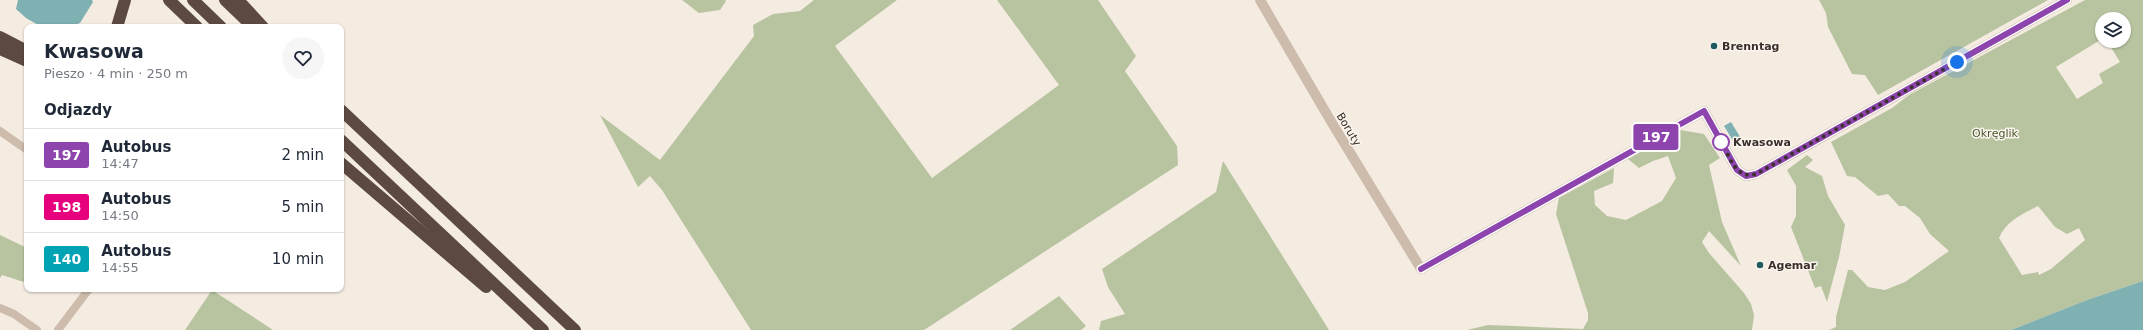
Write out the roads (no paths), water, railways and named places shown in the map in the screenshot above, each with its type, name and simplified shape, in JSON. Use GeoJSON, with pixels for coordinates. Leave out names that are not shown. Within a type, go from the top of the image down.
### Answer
{"type":"FeatureCollection","features":[{"type":"Feature","properties":{"kind":"highway"},"geometry":{"type":"LineString","coordinates":[[118,24],[125,0]]}},
{"type":"Feature","properties":{"kind":"highway"},"geometry":{"type":"LineString","coordinates":[[169,0],[194,24]]}},
{"type":"Feature","properties":{"kind":"highway"},"geometry":{"type":"LineString","coordinates":[[193,0],[218,24]]}},
{"type":"Feature","properties":{"kind":"highway"},"geometry":{"type":"LineString","coordinates":[[225,0],[250,24]]}},
{"type":"Feature","properties":{"kind":"highway"},"geometry":{"type":"LineString","coordinates":[[238,0],[259,24]]}},
{"type":"Feature","properties":{"kind":"highway"},"geometry":{"type":"LineString","coordinates":[[0,37],[24,49]]}},
{"type":"Feature","properties":{"kind":"highway"},"geometry":{"type":"LineString","coordinates":[[0,49],[24,60]]}},
{"type":"Feature","properties":{"kind":"highway"},"geometry":{"type":"LineString","coordinates":[[344,113],[575,330]]}},
{"type":"Feature","properties":{"kind":"highway"},"geometry":{"type":"LineString","coordinates":[[344,143],[542,330]]}},
{"type":"Feature","properties":{"kind":"highway"},"geometry":{"type":"LineString","coordinates":[[344,166],[495,295],[542,330]]}},
{"type":"Feature","properties":{"kind":"street","name":"Boruty"},"geometry":{"type":"LineString","coordinates":[[1260,0],[1336,130],[1421,269],[1704,111],[1737,170],[1746,176],[1756,174],[2067,0]]}},
{"type":"Feature","properties":{"kind":"street"},"geometry":{"type":"LineString","coordinates":[[0,131],[24,148]]}},
{"type":"Feature","properties":{"kind":"street"},"geometry":{"type":"LineString","coordinates":[[58,330],[87,292]]}},
{"type":"Feature","properties":{"kind":"street"},"geometry":{"type":"LineString","coordinates":[[0,308],[14,314],[37,330]]}},
{"type":"Feature","properties":{"kind":"water"},"geometry":{"type":"Polygon","coordinates":[[[18,0],[92,0],[93,2],[80,23],[78,24],[36,24],[26,18],[16,9],[18,0]]]}},
{"type":"Feature","properties":{"kind":"water"},"geometry":{"type":"Polygon","coordinates":[[[1731,122],[1742,140],[1735,144],[1724,126],[1731,122]]]}},
{"type":"Feature","properties":{"kind":"water"},"geometry":{"type":"Polygon","coordinates":[[[2143,281],[2143,330],[2011,330],[2087,300],[2143,281]]]}},
{"type":"Feature","properties":{"kind":"place","name":"Brenntag"},"geometry":{"type":"Point","coordinates":[1714,46]}},
{"type":"Feature","properties":{"kind":"place","name":"Kwasowa"},"geometry":{"type":"Point","coordinates":[1721,142]}},
{"type":"Feature","properties":{"kind":"place","name":"Agemar"},"geometry":{"type":"Point","coordinates":[1760,265]}},
{"type":"Feature","properties":{"kind":"park label","name":"Okręglik"},"geometry":{"type":"Point","coordinates":[1995,133]}}]}
